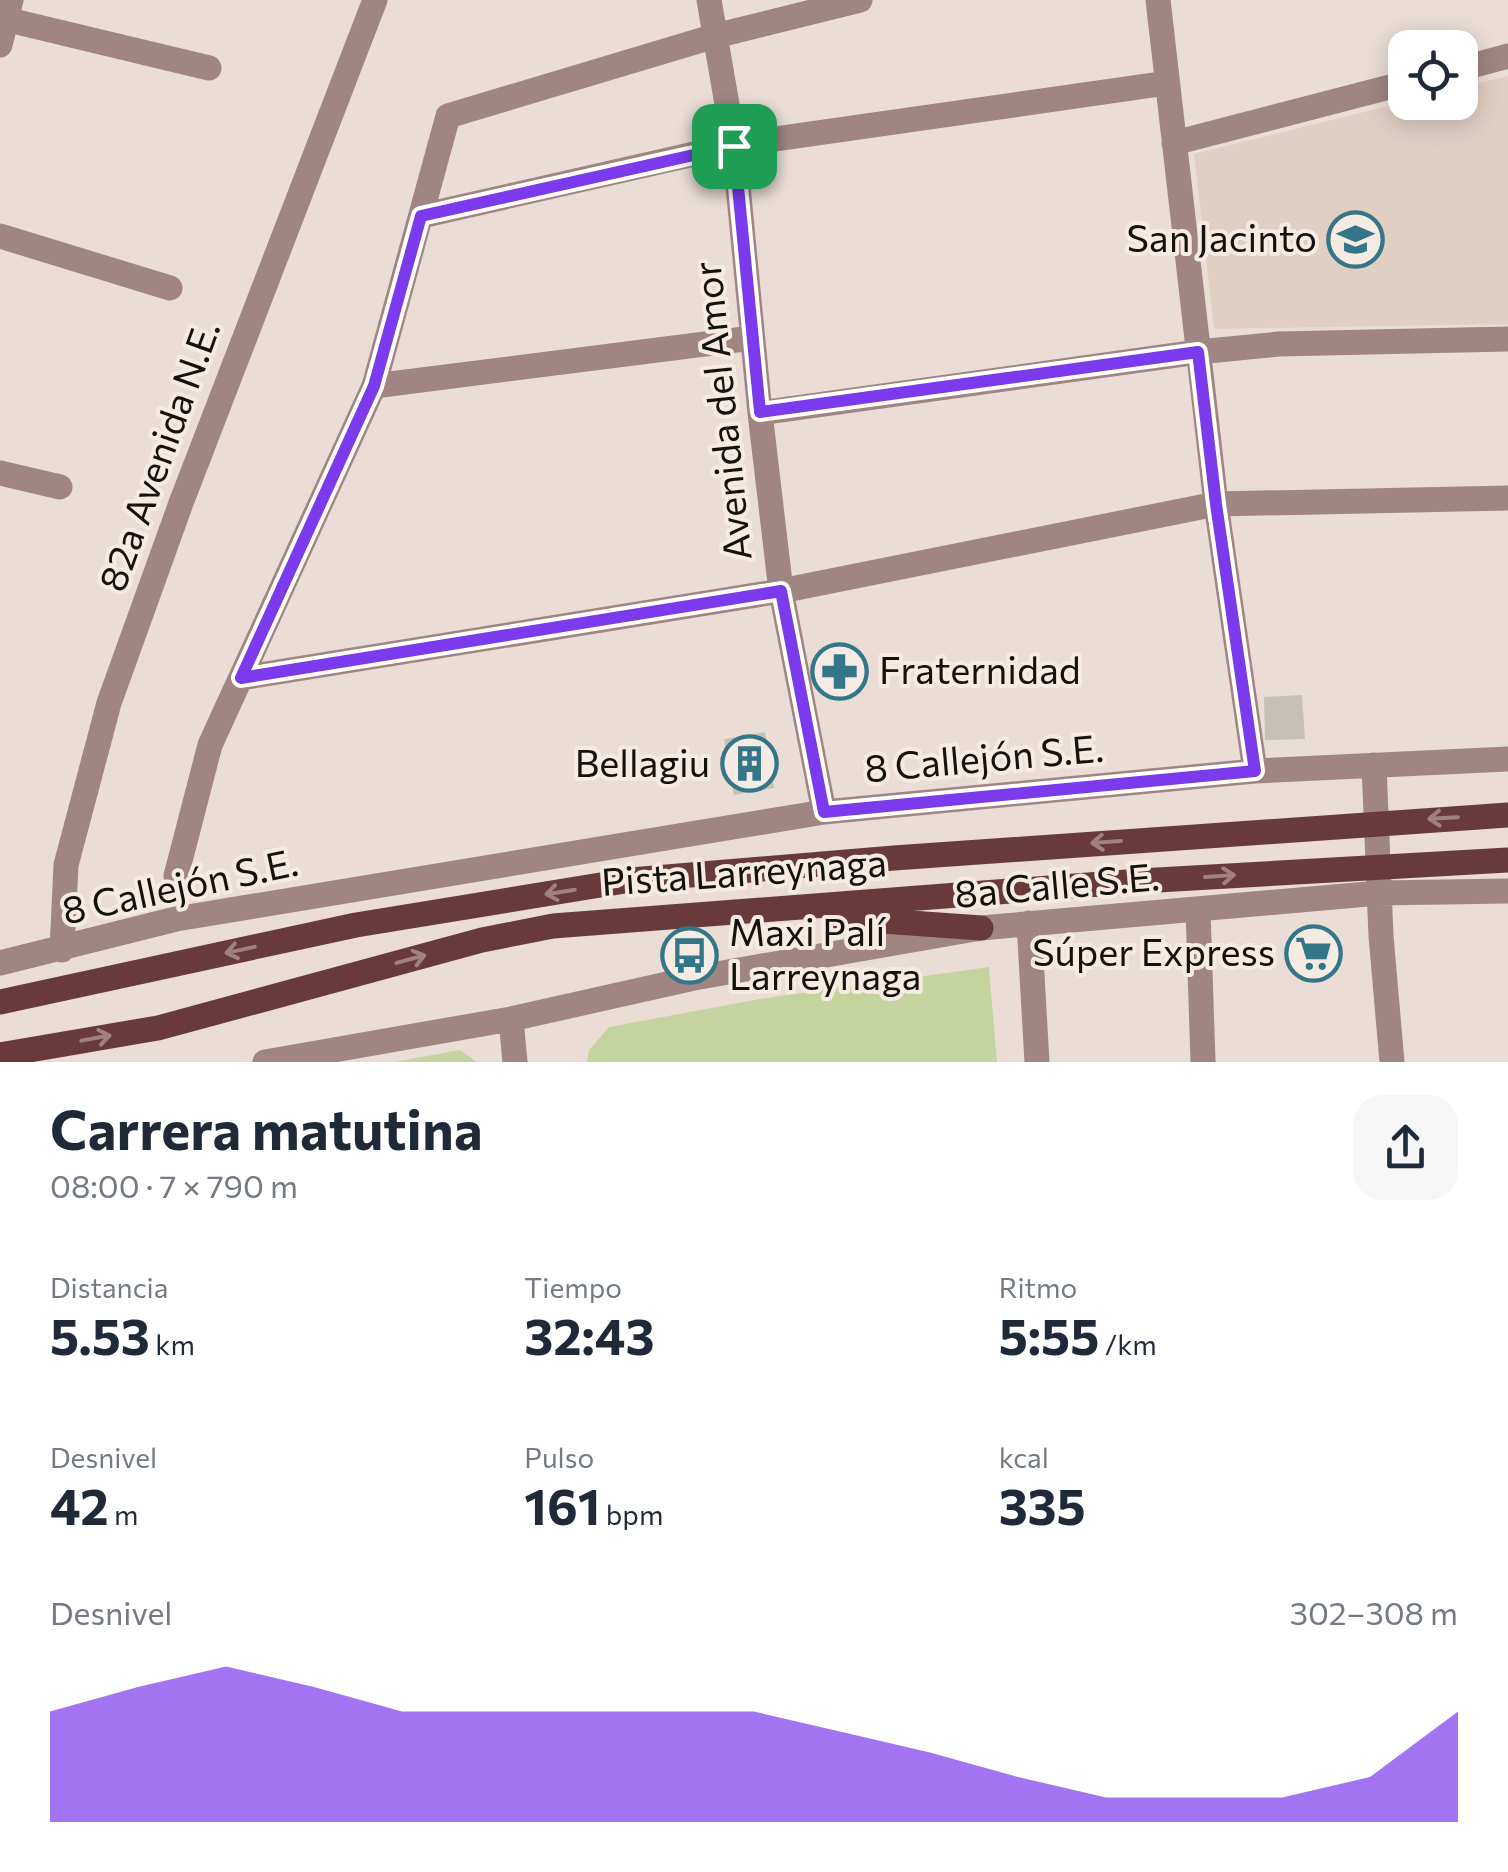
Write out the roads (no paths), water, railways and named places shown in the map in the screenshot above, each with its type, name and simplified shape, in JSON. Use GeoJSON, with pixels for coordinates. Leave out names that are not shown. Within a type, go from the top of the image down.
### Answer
{"type":"FeatureCollection","features":[{"type":"Feature","properties":{"kind":"main road","name":"Pista Larreynaga"},"geometry":{"type":"LineString","coordinates":[[0,1002],[356,925],[631,880],[1508,815]]}},
{"type":"Feature","properties":{"kind":"main road","name":"Pista Larreynaga"},"geometry":{"type":"LineString","coordinates":[[0,1054],[158,1028],[525,930],[590,922],[1379,865],[1508,860]]}},
{"type":"Feature","properties":{"kind":"main road"},"geometry":{"type":"LineString","coordinates":[[755,912],[981,928]]}},
{"type":"Feature","properties":{"kind":"street","name":"82a Avenida N.E."},"geometry":{"type":"LineString","coordinates":[[62,950],[66,865],[109,702],[374,0]]}},
{"type":"Feature","properties":{"kind":"street","name":"Avenida del Amor"},"geometry":{"type":"LineString","coordinates":[[709,0],[734,146],[781,591],[824,812]]}},
{"type":"Feature","properties":{"kind":"street"},"geometry":{"type":"LineString","coordinates":[[176,876],[210,745],[374,386],[448,116],[714,36],[860,0]]}},
{"type":"Feature","properties":{"kind":"street"},"geometry":{"type":"LineString","coordinates":[[1158,0],[1216,504],[1255,771]]}},
{"type":"Feature","properties":{"kind":"street"},"geometry":{"type":"LineString","coordinates":[[0,45],[6,12],[209,68]]}},
{"type":"Feature","properties":{"kind":"street"},"geometry":{"type":"LineString","coordinates":[[1478,64],[1508,56]]}},
{"type":"Feature","properties":{"kind":"street"},"geometry":{"type":"LineString","coordinates":[[421,216],[734,146],[1167,82]]}},
{"type":"Feature","properties":{"kind":"street"},"geometry":{"type":"LineString","coordinates":[[1174,143],[1388,87]]}},
{"type":"Feature","properties":{"kind":"street"},"geometry":{"type":"LineString","coordinates":[[0,236],[170,288]]}},
{"type":"Feature","properties":{"kind":"street"},"geometry":{"type":"LineString","coordinates":[[374,386],[752,338]]}},
{"type":"Feature","properties":{"kind":"street"},"geometry":{"type":"LineString","coordinates":[[760,412],[1279,344],[1508,339]]}},
{"type":"Feature","properties":{"kind":"street"},"geometry":{"type":"LineString","coordinates":[[0,473],[60,487]]}},
{"type":"Feature","properties":{"kind":"street"},"geometry":{"type":"LineString","coordinates":[[241,678],[781,591],[1216,504],[1508,498]]}},
{"type":"Feature","properties":{"kind":"street","name":"8 Callejón S.E."},"geometry":{"type":"LineString","coordinates":[[0,964],[176,918],[824,812],[1255,771],[1508,759]]}},
{"type":"Feature","properties":{"kind":"street"},"geometry":{"type":"LineString","coordinates":[[1374,765],[1392,1062]]}},
{"type":"Feature","properties":{"kind":"street","name":"8a Calle S.E."},"geometry":{"type":"LineString","coordinates":[[265,1062],[511,1019],[694,978],[981,928],[1379,893],[1508,891]]}},
{"type":"Feature","properties":{"kind":"street"},"geometry":{"type":"LineString","coordinates":[[1198,910],[1203,1062]]}},
{"type":"Feature","properties":{"kind":"street"},"geometry":{"type":"LineString","coordinates":[[1030,923],[1037,1062]]}},
{"type":"Feature","properties":{"kind":"street"},"geometry":{"type":"LineString","coordinates":[[511,1019],[516,1062]]}},
{"type":"Feature","properties":{"kind":"place","name":"San Jacinto"},"geometry":{"type":"Point","coordinates":[1356,239]}},
{"type":"Feature","properties":{"kind":"place","name":"Fraternidad"},"geometry":{"type":"Point","coordinates":[840,671]}},
{"type":"Feature","properties":{"kind":"place","name":"Bellagiu"},"geometry":{"type":"Point","coordinates":[749,764]}},
{"type":"Feature","properties":{"kind":"place","name":"Súper Express"},"geometry":{"type":"Point","coordinates":[1314,953]}},
{"type":"Feature","properties":{"kind":"place","name":"Maxi Palí Larreynaga"},"geometry":{"type":"Point","coordinates":[690,955]}}]}
